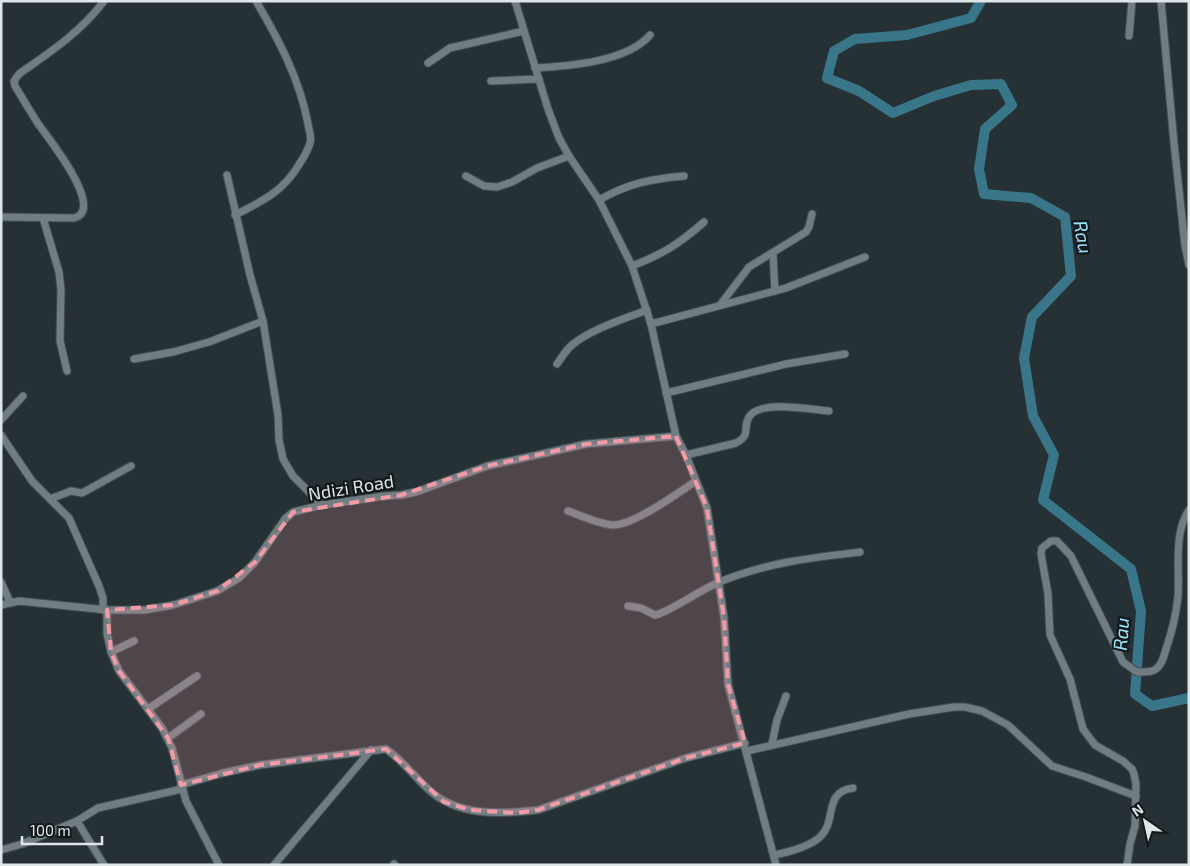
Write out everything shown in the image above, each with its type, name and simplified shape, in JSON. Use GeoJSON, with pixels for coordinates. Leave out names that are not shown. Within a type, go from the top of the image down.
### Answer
{"type":"FeatureCollection","features":[{"type":"Feature","properties":{"kind":"street"},"geometry":{"type":"LineString","coordinates":[[1,217],[43,218],[78,217],[82,215],[85,206],[72,173],[30,111],[14,81],[19,74],[65,42],[104,1]]}},
{"type":"Feature","properties":{"kind":"street"},"geometry":{"type":"LineString","coordinates":[[235,215],[283,187],[296,170],[311,141],[307,117],[297,81],[275,33],[256,1]]}},
{"type":"Feature","properties":{"kind":"street"},"geometry":{"type":"LineString","coordinates":[[515,1],[554,124],[569,156],[599,200],[632,266],[651,324],[676,436],[686,455],[707,508],[724,617],[728,684],[776,865]]}},
{"type":"Feature","properties":{"kind":"street"},"geometry":{"type":"LineString","coordinates":[[1129,36],[1132,1]]}},
{"type":"Feature","properties":{"kind":"street"},"geometry":{"type":"LineString","coordinates":[[1161,1],[1185,246],[1189,264]]}},
{"type":"Feature","properties":{"kind":"street"},"geometry":{"type":"LineString","coordinates":[[428,63],[450,48],[524,32]]}},
{"type":"Feature","properties":{"kind":"street"},"geometry":{"type":"LineString","coordinates":[[536,68],[582,63],[613,56],[641,44],[650,35]]}},
{"type":"Feature","properties":{"kind":"street"},"geometry":{"type":"LineString","coordinates":[[491,81],[539,79]]}},
{"type":"Feature","properties":{"kind":"street"},"geometry":{"type":"LineString","coordinates":[[466,176],[484,186],[497,187],[512,182],[537,168],[569,156]]}},
{"type":"Feature","properties":{"kind":"street"},"geometry":{"type":"LineString","coordinates":[[227,174],[235,215],[263,321],[283,459],[293,476],[322,505]]}},
{"type":"Feature","properties":{"kind":"street"},"geometry":{"type":"LineString","coordinates":[[599,200],[631,184],[684,176]]}},
{"type":"Feature","properties":{"kind":"street"},"geometry":{"type":"LineString","coordinates":[[720,305],[749,267],[806,232],[812,214]]}},
{"type":"Feature","properties":{"kind":"street"},"geometry":{"type":"LineString","coordinates":[[43,218],[59,272],[61,289],[60,341],[68,371]]}},
{"type":"Feature","properties":{"kind":"street"},"geometry":{"type":"LineString","coordinates":[[632,266],[665,252],[681,242],[704,222]]}},
{"type":"Feature","properties":{"kind":"street"},"geometry":{"type":"LineString","coordinates":[[773,254],[775,291]]}},
{"type":"Feature","properties":{"kind":"street"},"geometry":{"type":"LineString","coordinates":[[651,324],[775,291],[865,257]]}},
{"type":"Feature","properties":{"kind":"street"},"geometry":{"type":"LineString","coordinates":[[557,364],[566,350],[578,341],[647,310]]}},
{"type":"Feature","properties":{"kind":"street"},"geometry":{"type":"LineString","coordinates":[[134,359],[173,352],[209,342],[263,321]]}},
{"type":"Feature","properties":{"kind":"street"},"geometry":{"type":"LineString","coordinates":[[666,393],[786,364],[845,354]]}},
{"type":"Feature","properties":{"kind":"street"},"geometry":{"type":"LineString","coordinates":[[1,420],[23,396]]}},
{"type":"Feature","properties":{"kind":"street"},"geometry":{"type":"LineString","coordinates":[[686,455],[736,443],[743,439],[747,432],[749,417],[756,410],[771,407],[830,412]]}},
{"type":"Feature","properties":{"kind":"street"},"geometry":{"type":"LineString","coordinates":[[1,435],[32,480],[69,518],[103,598],[107,634],[111,652],[119,671],[168,738],[178,768],[181,787],[196,824],[219,865]]}},
{"type":"Feature","properties":{"kind":"street","name":"Ndizi Road"},"geometry":{"type":"LineString","coordinates":[[1,605],[20,601],[105,610],[144,610],[173,605],[217,591],[239,578],[255,562],[285,519],[293,512],[322,505],[416,492],[487,466],[586,444],[676,436]]}},
{"type":"Feature","properties":{"kind":"street"},"geometry":{"type":"LineString","coordinates":[[50,499],[71,491],[82,493],[131,466]]}},
{"type":"Feature","properties":{"kind":"street"},"geometry":{"type":"LineString","coordinates":[[568,512],[614,525],[644,513],[696,481]]}},
{"type":"Feature","properties":{"kind":"street"},"geometry":{"type":"LineString","coordinates":[[1127,865],[1135,826],[1136,784],[1132,769],[1094,745],[1083,729],[1070,679],[1051,637],[1048,594],[1041,554],[1042,548],[1051,542],[1057,541],[1064,546],[1071,556],[1123,662],[1137,672],[1153,671],[1162,659],[1175,620],[1178,598],[1179,544],[1182,522],[1189,510]]}},
{"type":"Feature","properties":{"kind":"street"},"geometry":{"type":"LineString","coordinates":[[628,606],[640,608],[652,614],[659,614],[718,582],[760,568],[788,561],[860,552]]}},
{"type":"Feature","properties":{"kind":"street"},"geometry":{"type":"LineString","coordinates":[[1,582],[10,602]]}},
{"type":"Feature","properties":{"kind":"street"},"geometry":{"type":"LineString","coordinates":[[111,652],[134,641]]}},
{"type":"Feature","properties":{"kind":"street"},"geometry":{"type":"LineString","coordinates":[[148,709],[197,676]]}},
{"type":"Feature","properties":{"kind":"street"},"geometry":{"type":"LineString","coordinates":[[772,744],[777,720],[786,696]]}},
{"type":"Feature","properties":{"kind":"street"},"geometry":{"type":"LineString","coordinates":[[1,850],[22,844],[77,821],[98,808],[181,787],[222,773],[260,765],[386,749],[444,802],[470,810],[492,813],[516,812],[538,810],[686,758],[772,744],[909,714],[954,707],[965,707],[982,711],[1008,725],[1052,766],[1136,796]]}},
{"type":"Feature","properties":{"kind":"street"},"geometry":{"type":"LineString","coordinates":[[168,738],[201,714]]}},
{"type":"Feature","properties":{"kind":"street"},"geometry":{"type":"LineString","coordinates":[[274,865],[371,750]]}},
{"type":"Feature","properties":{"kind":"street"},"geometry":{"type":"LineString","coordinates":[[774,855],[794,850],[820,837],[828,823],[838,794],[841,790],[854,788]]}},
{"type":"Feature","properties":{"kind":"street"},"geometry":{"type":"LineString","coordinates":[[77,821],[104,865]]}},
{"type":"Feature","properties":{"kind":"highlighted area"},"geometry":{"type":"Polygon","coordinates":[[[676,436],[707,508],[724,617],[728,684],[745,743],[686,758],[538,810],[515,813],[470,810],[444,802],[386,749],[260,765],[181,785],[168,738],[119,671],[111,652],[107,610],[173,605],[217,591],[255,562],[293,512],[401,495],[487,466],[586,444],[676,436]]]}},
{"type":"Feature","properties":{"kind":"waterway","name":"Rau"},"geometry":{"type":"LineString","coordinates":[[981,1],[971,18],[907,35],[855,39],[834,51],[827,78],[859,91],[893,113],[934,96],[971,85],[1001,84],[1012,105],[985,129],[979,169],[984,194],[1031,198],[1065,217],[1071,276],[1032,317],[1024,358],[1033,416],[1054,455],[1043,500],[1131,569],[1141,611],[1135,694],[1152,706],[1189,698]]}}]}
